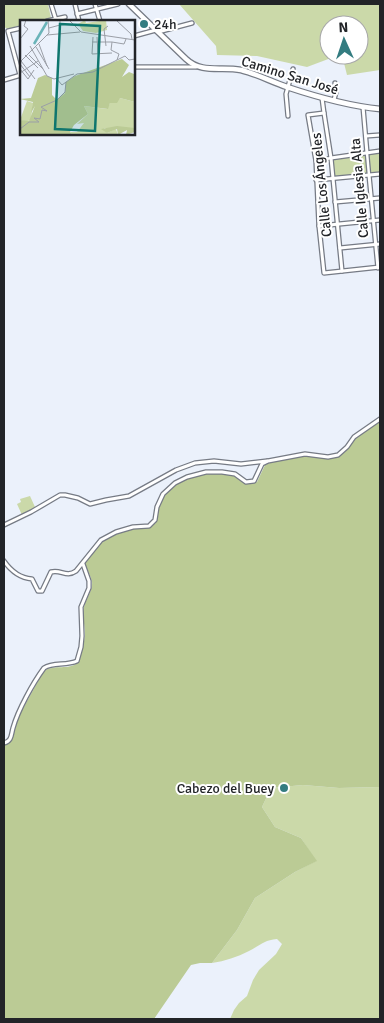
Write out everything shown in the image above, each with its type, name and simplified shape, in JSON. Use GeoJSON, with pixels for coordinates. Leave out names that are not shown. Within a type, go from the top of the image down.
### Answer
{"type":"FeatureCollection","features":[{"type":"Feature","properties":{"kind":"main road"},"geometry":{"type":"LineString","coordinates":[[130,4],[188,62],[196,67]]}},
{"type":"Feature","properties":{"kind":"main road","name":"Camino San José"},"geometry":{"type":"LineString","coordinates":[[196,67],[239,70],[322,97],[380,109]]}},
{"type":"Feature","properties":{"kind":"street"},"geometry":{"type":"LineString","coordinates":[[51,4],[56,20],[65,17]]}},
{"type":"Feature","properties":{"kind":"street"},"geometry":{"type":"LineString","coordinates":[[75,4],[79,20]]}},
{"type":"Feature","properties":{"kind":"street"},"geometry":{"type":"LineString","coordinates":[[95,4],[100,20]]}},
{"type":"Feature","properties":{"kind":"street"},"geometry":{"type":"LineString","coordinates":[[77,14],[118,4]]}},
{"type":"Feature","properties":{"kind":"street"},"geometry":{"type":"LineString","coordinates":[[135,36],[192,23]]}},
{"type":"Feature","properties":{"kind":"street"},"geometry":{"type":"LineString","coordinates":[[20,28],[8,31],[20,72]]}},
{"type":"Feature","properties":{"kind":"street","name":"Camino San José"},"geometry":{"type":"LineString","coordinates":[[135,67],[196,67]]}},
{"type":"Feature","properties":{"kind":"street"},"geometry":{"type":"LineString","coordinates":[[288,116],[286,96],[293,69]]}},
{"type":"Feature","properties":{"kind":"street"},"geometry":{"type":"LineString","coordinates":[[4,80],[20,75]]}},
{"type":"Feature","properties":{"kind":"street"},"geometry":{"type":"LineString","coordinates":[[334,100],[336,92],[335,83]]}},
{"type":"Feature","properties":{"kind":"street","name":"Calle Los Ángeles"},"geometry":{"type":"LineString","coordinates":[[322,97],[331,158],[342,271]]}},
{"type":"Feature","properties":{"kind":"street","name":"Calle Iglesia Alta"},"geometry":{"type":"LineString","coordinates":[[363,107],[379,268]]}},
{"type":"Feature","properties":{"kind":"street"},"geometry":{"type":"LineString","coordinates":[[324,113],[308,115],[316,161],[319,226],[324,273],[379,268]]}},
{"type":"Feature","properties":{"kind":"street"},"geometry":{"type":"LineString","coordinates":[[366,136],[380,135]]}},
{"type":"Feature","properties":{"kind":"street"},"geometry":{"type":"LineString","coordinates":[[316,161],[380,151]]}},
{"type":"Feature","properties":{"kind":"street"},"geometry":{"type":"LineString","coordinates":[[316,180],[380,174]]}},
{"type":"Feature","properties":{"kind":"street"},"geometry":{"type":"LineString","coordinates":[[335,202],[380,198]]}},
{"type":"Feature","properties":{"kind":"street"},"geometry":{"type":"LineString","coordinates":[[319,226],[380,220]]}},
{"type":"Feature","properties":{"kind":"street"},"geometry":{"type":"LineString","coordinates":[[340,248],[378,245]]}},
{"type":"Feature","properties":{"kind":"street"},"geometry":{"type":"LineString","coordinates":[[4,561],[17,575],[22,578],[32,579],[38,591],[42,591],[51,572],[70,574],[76,571],[101,540],[116,532],[134,527],[149,526],[155,520],[157,507],[163,494],[175,483],[187,477],[206,472],[235,474],[246,482],[254,481],[262,464],[268,461],[305,454],[328,457],[338,455],[354,437],[380,419]]}},
{"type":"Feature","properties":{"kind":"street"},"geometry":{"type":"LineString","coordinates":[[4,525],[60,495],[78,498],[90,504],[128,496],[176,470],[195,463],[214,461],[242,464],[262,460],[268,461]]}},
{"type":"Feature","properties":{"kind":"street"},"geometry":{"type":"LineString","coordinates":[[4,743],[11,738],[18,712],[44,668],[77,661],[82,636],[81,607],[89,588],[89,581],[83,564]]}},
{"type":"Feature","properties":{"kind":"green space"},"geometry":{"type":"Polygon","coordinates":[[[4,4],[48,4],[51,18],[20,20],[20,25],[8,29],[4,27],[4,4]]]}},
{"type":"Feature","properties":{"kind":"green space"},"geometry":{"type":"Polygon","coordinates":[[[179,4],[380,4],[380,70],[347,75],[344,65],[369,65],[369,15],[319,15],[319,62],[307,67],[257,56],[217,55],[216,46],[179,4]]]}},
{"type":"Feature","properties":{"kind":"green space"},"geometry":{"type":"Polygon","coordinates":[[[380,151],[380,174],[333,178],[331,158],[380,151]]]}},
{"type":"Feature","properties":{"kind":"green space"},"geometry":{"type":"Polygon","coordinates":[[[380,422],[380,787],[339,788],[303,785],[271,788],[262,807],[275,827],[301,838],[317,861],[295,872],[255,898],[237,930],[212,963],[191,965],[154,1019],[4,1019],[4,744],[11,738],[19,716],[43,672],[51,668],[72,666],[78,662],[85,635],[83,612],[92,585],[85,564],[94,550],[104,540],[124,531],[156,523],[158,506],[162,499],[170,489],[188,478],[203,473],[224,473],[247,482],[257,482],[265,465],[302,455],[328,458],[341,454],[345,452],[357,436],[380,422]]]}},
{"type":"Feature","properties":{"kind":"green space"},"geometry":{"type":"Polygon","coordinates":[[[30,496],[35,507],[22,515],[17,504],[21,502],[20,499],[30,496]]]}},
{"type":"Feature","properties":{"kind":"green space"},"geometry":{"type":"Polygon","coordinates":[[[303,785],[339,788],[380,787],[380,1019],[230,1019],[239,1003],[247,996],[259,970],[276,954],[282,944],[277,939],[269,940],[240,955],[212,963],[237,930],[255,898],[316,861],[301,838],[275,827],[262,807],[271,788],[303,785]]]}},
{"type":"Feature","properties":{"kind":"place","name":"24h"},"geometry":{"type":"Point","coordinates":[144,24]}},
{"type":"Feature","properties":{"kind":"place","name":"Cabezo del Buey"},"geometry":{"type":"Point","coordinates":[284,788]}}]}
